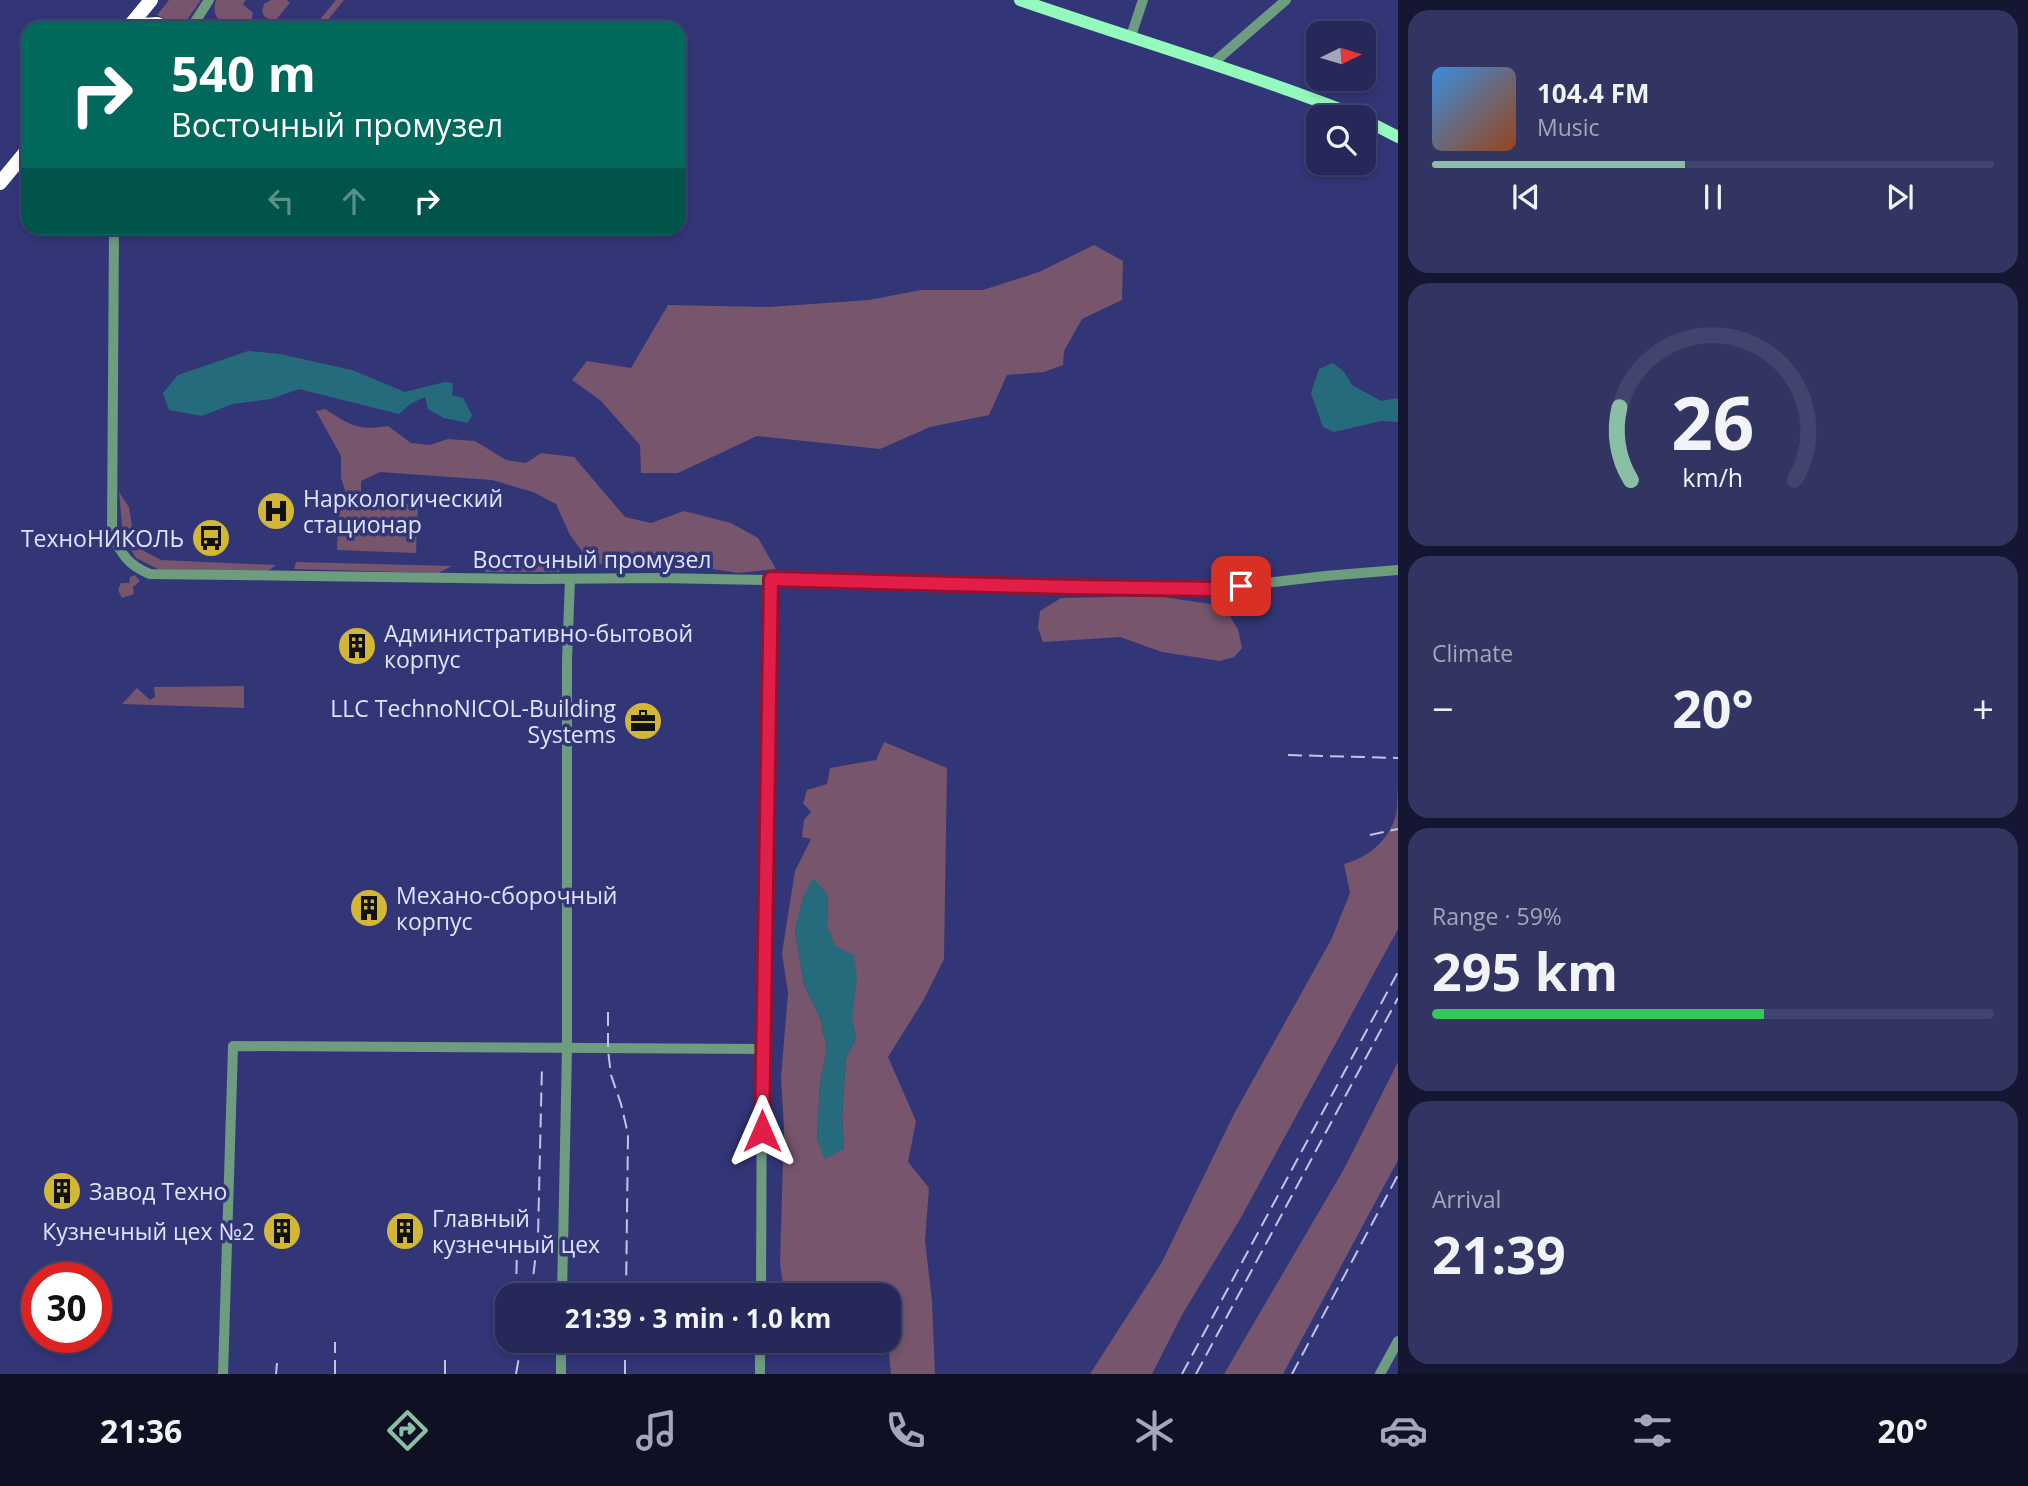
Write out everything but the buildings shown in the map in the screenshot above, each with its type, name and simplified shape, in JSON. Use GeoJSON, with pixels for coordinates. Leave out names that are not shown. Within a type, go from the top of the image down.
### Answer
{"type":"FeatureCollection","features":[{"type":"Feature","properties":{"kind":"highway"},"geometry":{"type":"LineString","coordinates":[[134,21],[151,0]]}},
{"type":"Feature","properties":{"kind":"highway"},"geometry":{"type":"LineString","coordinates":[[0,183],[21,158]]}},
{"type":"Feature","properties":{"kind":"main road"},"geometry":{"type":"LineString","coordinates":[[1020,0],[1326,105]]}},
{"type":"Feature","properties":{"kind":"main road"},"geometry":{"type":"LineString","coordinates":[[1376,125],[1398,137]]}},
{"type":"Feature","properties":{"kind":"street"},"geometry":{"type":"LineString","coordinates":[[196,21],[209,0]]}},
{"type":"Feature","properties":{"kind":"street"},"geometry":{"type":"LineString","coordinates":[[1131,36],[1143,0]]}},
{"type":"Feature","properties":{"kind":"street"},"geometry":{"type":"LineString","coordinates":[[1212,64],[1286,0]]}},
{"type":"Feature","properties":{"kind":"street","name":"Восточный промузел"},"geometry":{"type":"LineString","coordinates":[[114,235],[112,533],[120,553],[138,569],[150,574],[771,579],[1021,587],[1214,589],[1398,570]]}},
{"type":"Feature","properties":{"kind":"street"},"geometry":{"type":"LineString","coordinates":[[562,1283],[567,1048],[567,660],[570,579]]}},
{"type":"Feature","properties":{"kind":"street"},"geometry":{"type":"LineString","coordinates":[[761,1283],[762,1049],[771,579]]}},
{"type":"Feature","properties":{"kind":"street"},"geometry":{"type":"LineString","coordinates":[[223,1374],[233,1046],[762,1049]]}},
{"type":"Feature","properties":{"kind":"street"},"geometry":{"type":"LineString","coordinates":[[1380,1374],[1398,1341]]}},
{"type":"Feature","properties":{"kind":"street"},"geometry":{"type":"LineString","coordinates":[[561,1353],[561,1374]]}},
{"type":"Feature","properties":{"kind":"street"},"geometry":{"type":"LineString","coordinates":[[760,1353],[760,1374]]}},
{"type":"Feature","properties":{"kind":"shaded area"},"geometry":{"type":"Polygon","coordinates":[[[169,0],[201,0],[186,21],[168,21],[157,15],[169,0]]]}},
{"type":"Feature","properties":{"kind":"shaded area"},"geometry":{"type":"Polygon","coordinates":[[[216,0],[246,0],[243,4],[253,13],[251,21],[220,21],[215,8],[216,0]]]}},
{"type":"Feature","properties":{"kind":"shaded area"},"geometry":{"type":"Polygon","coordinates":[[[271,0],[287,0],[290,3],[275,21],[264,16],[264,4],[271,0]]]}},
{"type":"Feature","properties":{"kind":"shaded area"},"geometry":{"type":"Polygon","coordinates":[[[336,0],[344,0],[327,21],[319,21],[336,0]]]}},
{"type":"Feature","properties":{"kind":"shaded area"},"geometry":{"type":"Polygon","coordinates":[[[1094,245],[1123,261],[1122,300],[1082,319],[1064,351],[1063,365],[1044,372],[1007,375],[989,415],[930,427],[880,449],[757,436],[678,473],[641,473],[640,445],[600,400],[572,380],[587,361],[631,368],[668,305],[769,307],[869,300],[921,290],[983,290],[1039,272],[1094,245]]]}},
{"type":"Feature","properties":{"kind":"shaded area"},"geometry":{"type":"Polygon","coordinates":[[[248,351],[280,354],[352,370],[405,392],[445,382],[453,383],[452,395],[463,398],[472,415],[468,423],[444,418],[428,409],[425,397],[410,404],[399,414],[299,389],[271,399],[232,404],[202,416],[169,410],[163,393],[178,375],[248,351]]]}},
{"type":"Feature","properties":{"kind":"shaded area"},"geometry":{"type":"Polygon","coordinates":[[[1333,363],[1344,372],[1352,385],[1381,401],[1398,398],[1398,422],[1381,421],[1334,432],[1323,427],[1311,393],[1319,369],[1333,363]]]}},
{"type":"Feature","properties":{"kind":"shaded area"},"geometry":{"type":"Polygon","coordinates":[[[325,409],[362,427],[388,426],[411,443],[430,445],[448,439],[475,441],[506,460],[526,463],[541,453],[574,457],[625,517],[651,523],[684,511],[731,523],[758,538],[776,569],[738,573],[662,561],[616,567],[590,562],[570,535],[556,504],[533,492],[492,480],[380,472],[361,481],[361,499],[347,496],[341,478],[341,456],[316,411],[325,409]]]}},
{"type":"Feature","properties":{"kind":"shaded area"},"geometry":{"type":"Polygon","coordinates":[[[119,492],[129,507],[133,533],[144,551],[161,560],[276,565],[268,571],[158,569],[136,558],[123,537],[119,492]]]}},
{"type":"Feature","properties":{"kind":"shaded area"},"geometry":{"type":"Polygon","coordinates":[[[339,500],[418,504],[416,553],[337,550],[339,500]]]}},
{"type":"Feature","properties":{"kind":"shaded area"},"geometry":{"type":"Polygon","coordinates":[[[296,562],[452,566],[438,573],[294,569],[296,562]]]}},
{"type":"Feature","properties":{"kind":"shaded area"},"geometry":{"type":"Polygon","coordinates":[[[488,565],[563,565],[559,572],[485,572],[488,565]]]}},
{"type":"Feature","properties":{"kind":"shaded area"},"geometry":{"type":"Polygon","coordinates":[[[135,575],[140,581],[133,587],[134,594],[122,598],[118,590],[121,583],[129,583],[130,577],[135,575]]]}},
{"type":"Feature","properties":{"kind":"shaded area"},"geometry":{"type":"Polygon","coordinates":[[[1157,596],[1223,606],[1238,629],[1242,648],[1234,657],[1220,661],[1162,652],[1120,637],[1043,642],[1038,628],[1040,611],[1061,598],[1157,596]]]}},
{"type":"Feature","properties":{"kind":"shaded area"},"geometry":{"type":"Polygon","coordinates":[[[244,686],[244,708],[122,704],[137,688],[150,700],[155,697],[154,687],[244,686]]]}},
{"type":"Feature","properties":{"kind":"shaded area"},"geometry":{"type":"Polygon","coordinates":[[[884,742],[947,768],[944,959],[923,1001],[888,1057],[916,1121],[908,1162],[929,1188],[925,1240],[932,1302],[935,1374],[891,1374],[889,1353],[901,1353],[901,1283],[783,1283],[780,1263],[784,1127],[781,1078],[788,993],[782,953],[795,871],[811,839],[802,837],[804,820],[811,812],[803,803],[807,790],[827,784],[830,768],[876,760],[884,742]],[[804,895],[795,930],[804,985],[820,1018],[827,1049],[820,1082],[817,1140],[844,1149],[842,1118],[846,1059],[856,1038],[852,1019],[853,1002],[827,926],[828,895],[804,895]]]}},
{"type":"Feature","properties":{"kind":"shaded area"},"geometry":{"type":"Polygon","coordinates":[[[1398,787],[1398,929],[1239,1221],[1183,1313],[1152,1374],[1090,1374],[1162,1262],[1234,1114],[1331,940],[1350,893],[1344,864],[1374,849],[1390,829],[1396,813],[1398,787]]]}},
{"type":"Feature","properties":{"kind":"shaded area"},"geometry":{"type":"Polygon","coordinates":[[[813,878],[828,895],[827,926],[835,946],[854,955],[857,977],[852,1019],[856,1038],[846,1059],[842,1118],[844,1149],[825,1159],[817,1140],[820,1082],[827,1049],[820,1018],[804,985],[795,930],[804,895],[813,878]]]}},
{"type":"Feature","properties":{"kind":"shaded area"},"geometry":{"type":"Polygon","coordinates":[[[1398,1062],[1398,1160],[1283,1374],[1224,1374],[1344,1169],[1398,1062]]]}},
{"type":"Feature","properties":{"kind":"railway"},"geometry":{"type":"LineString","coordinates":[[1288,755],[1398,758]]}},
{"type":"Feature","properties":{"kind":"railway"},"geometry":{"type":"LineString","coordinates":[[1370,835],[1398,829]]}},
{"type":"Feature","properties":{"kind":"railway"},"geometry":{"type":"LineString","coordinates":[[1182,1374],[1398,972]]}},
{"type":"Feature","properties":{"kind":"railway"},"geometry":{"type":"LineString","coordinates":[[1196,1374],[1398,998]]}},
{"type":"Feature","properties":{"kind":"railway"},"geometry":{"type":"LineString","coordinates":[[608,1012],[611,1075],[628,1134],[626,1283]]}},
{"type":"Feature","properties":{"kind":"railway"},"geometry":{"type":"LineString","coordinates":[[532,1283],[538,1236],[542,1065]]}},
{"type":"Feature","properties":{"kind":"railway"},"geometry":{"type":"LineString","coordinates":[[1292,1374],[1398,1175]]}},
{"type":"Feature","properties":{"kind":"railway"},"geometry":{"type":"LineString","coordinates":[[516,1283],[517,1246]]}},
{"type":"Feature","properties":{"kind":"railway"},"geometry":{"type":"LineString","coordinates":[[335,1342],[335,1374]]}},
{"type":"Feature","properties":{"kind":"railway"},"geometry":{"type":"LineString","coordinates":[[516,1374],[520,1353]]}},
{"type":"Feature","properties":{"kind":"railway"},"geometry":{"type":"LineString","coordinates":[[625,1353],[625,1374]]}},
{"type":"Feature","properties":{"kind":"railway"},"geometry":{"type":"LineString","coordinates":[[445,1354],[445,1374]]}},
{"type":"Feature","properties":{"kind":"railway"},"geometry":{"type":"LineString","coordinates":[[276,1374],[277,1363]]}},
{"type":"Feature","properties":{"kind":"place","name":"Наркологический стационар"},"geometry":{"type":"Point","coordinates":[276,511]}},
{"type":"Feature","properties":{"kind":"place","name":"ТехноНИКОЛЬ"},"geometry":{"type":"Point","coordinates":[211,538]}},
{"type":"Feature","properties":{"kind":"place","name":"Административно-бытовой корпус"},"geometry":{"type":"Point","coordinates":[357,646]}},
{"type":"Feature","properties":{"kind":"place","name":"LLC TechnoNICOL-Building Systems"},"geometry":{"type":"Point","coordinates":[643,721]}},
{"type":"Feature","properties":{"kind":"place","name":"Механо-сборочный корпус"},"geometry":{"type":"Point","coordinates":[369,908]}},
{"type":"Feature","properties":{"kind":"place","name":"Завод Техно"},"geometry":{"type":"Point","coordinates":[62,1191]}},
{"type":"Feature","properties":{"kind":"place","name":"Кузнечный цех №2"},"geometry":{"type":"Point","coordinates":[282,1231]}},
{"type":"Feature","properties":{"kind":"place","name":"Главный кузнечный цех"},"geometry":{"type":"Point","coordinates":[405,1231]}},
{"type":"Feature","properties":{"kind":"route"},"geometry":{"type":"LineString","coordinates":[[762,1131],[771,579],[985,586],[1214,589],[1241,586]]}}]}
